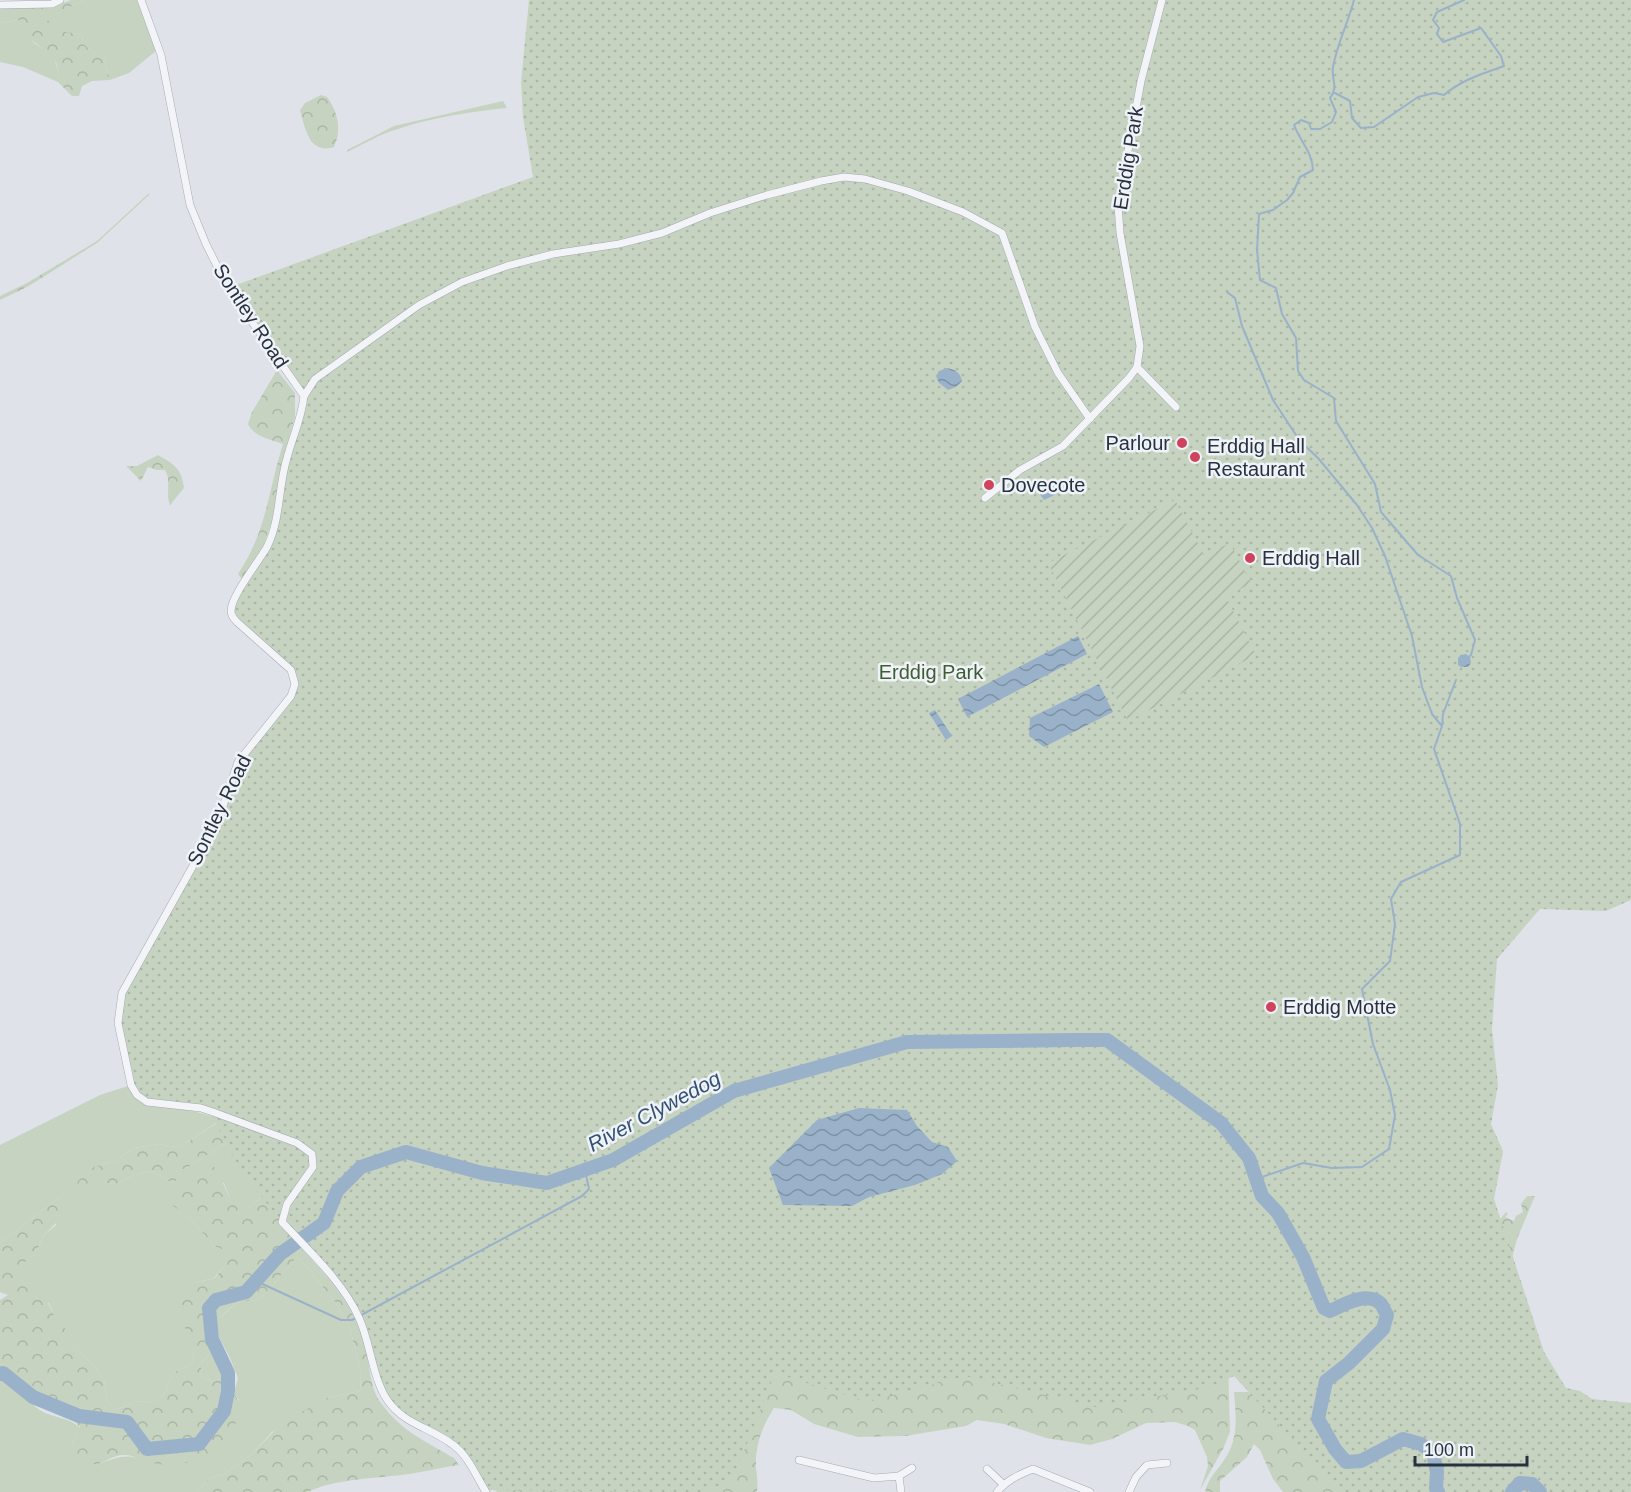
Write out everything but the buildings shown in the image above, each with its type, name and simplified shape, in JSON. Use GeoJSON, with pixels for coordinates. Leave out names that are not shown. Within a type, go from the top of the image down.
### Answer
{"type":"FeatureCollection","features":[{"type":"Feature","properties":{"kind":"street"},"geometry":{"type":"LineString","coordinates":[[0,5],[52,4],[60,0]]}},
{"type":"Feature","properties":{"kind":"street","name":"Sontley Road"},"geometry":{"type":"LineString","coordinates":[[141,0],[161,55],[190,205],[228,288],[304,396],[302,418],[286,459],[276,522],[267,546],[235,598],[231,610],[233,618],[291,670],[295,684],[291,696],[238,762],[218,821],[122,993],[118,1023],[131,1085],[136,1095],[147,1102],[201,1108],[297,1143],[312,1154],[313,1167],[287,1204],[282,1222],[333,1278],[358,1315],[387,1400],[399,1414],[451,1442],[462,1452],[486,1492]]}},
{"type":"Feature","properties":{"kind":"street","name":"Erddig Park"},"geometry":{"type":"LineString","coordinates":[[1137,366],[1140,346],[1120,233],[1118,205],[1141,81],[1162,0]]}},
{"type":"Feature","properties":{"kind":"street"},"geometry":{"type":"LineString","coordinates":[[304,396],[315,379],[419,305],[462,282],[507,266],[553,254],[618,244],[662,233],[710,213],[767,195],[844,177],[866,179],[908,191],[963,212],[1002,233],[1035,327],[1058,373],[1090,419]]}},
{"type":"Feature","properties":{"kind":"street"},"geometry":{"type":"LineString","coordinates":[[985,498],[1020,470],[1063,446],[1129,378],[1137,366],[1176,407]]}},
{"type":"Feature","properties":{"kind":"street"},"geometry":{"type":"LineString","coordinates":[[799,1460],[874,1479],[899,1476],[912,1468]]}},
{"type":"Feature","properties":{"kind":"street"},"geometry":{"type":"LineString","coordinates":[[1129,1492],[1136,1477],[1147,1465],[1167,1463]]}},
{"type":"Feature","properties":{"kind":"street"},"geometry":{"type":"LineString","coordinates":[[987,1469],[1003,1484]]}},
{"type":"Feature","properties":{"kind":"street"},"geometry":{"type":"LineString","coordinates":[[997,1492],[1003,1484],[1017,1475],[1033,1469],[1090,1492]]}},
{"type":"Feature","properties":{"kind":"street"},"geometry":{"type":"LineString","coordinates":[[899,1476],[901,1492]]}},
{"type":"Feature","properties":{"kind":"green space"},"geometry":{"type":"Polygon","coordinates":[[[71,0],[84,0],[46,19],[62,31],[83,35],[82,43],[104,60],[110,80],[92,81],[82,86],[79,96],[72,96],[58,82],[56,61],[29,38],[19,20],[0,23],[0,8],[53,7],[71,0]]]}},
{"type":"Feature","properties":{"kind":"green space"},"geometry":{"type":"Polygon","coordinates":[[[84,0],[139,0],[157,50],[129,73],[110,80],[104,60],[82,43],[83,35],[61,31],[45,19],[84,0]]]}},
{"type":"Feature","properties":{"kind":"green space","name":"Erddig Park"},"geometry":{"type":"Polygon","coordinates":[[[529,0],[1631,0],[1631,900],[1606,911],[1540,909],[1497,959],[1492,1029],[1498,1085],[1491,1124],[1503,1151],[1494,1199],[1544,1352],[1566,1388],[1580,1391],[1592,1399],[1631,1403],[1631,1492],[1341,1492],[1234,1376],[1211,1387],[1095,1407],[965,1376],[868,1402],[775,1373],[732,1481],[702,1492],[485,1490],[462,1452],[425,1429],[387,1400],[359,1317],[333,1278],[257,1191],[232,1155],[211,1114],[169,1104],[147,1102],[137,1095],[118,1023],[122,993],[218,821],[238,762],[291,696],[295,684],[291,670],[237,622],[231,610],[267,546],[286,459],[304,396],[228,288],[533,177],[523,117],[521,82],[529,0]]]}},
{"type":"Feature","properties":{"kind":"green space"},"geometry":{"type":"Polygon","coordinates":[[[19,20],[34,43],[53,55],[59,73],[58,82],[23,67],[0,62],[0,23],[19,20]]]}},
{"type":"Feature","properties":{"kind":"green space"},"geometry":{"type":"Polygon","coordinates":[[[321,95],[327,97],[331,103],[338,121],[338,134],[334,147],[319,147],[314,144],[304,125],[300,110],[305,103],[321,95]]]}},
{"type":"Feature","properties":{"kind":"green space"},"geometry":{"type":"Polygon","coordinates":[[[503,101],[507,108],[425,121],[385,134],[347,152],[394,126],[503,101]]]}},
{"type":"Feature","properties":{"kind":"green space"},"geometry":{"type":"Polygon","coordinates":[[[150,194],[97,243],[29,286],[0,300],[0,296],[27,283],[97,241],[150,194]]]}},
{"type":"Feature","properties":{"kind":"green space"},"geometry":{"type":"Polygon","coordinates":[[[277,370],[295,393],[295,417],[283,458],[272,521],[264,544],[242,579],[238,574],[248,558],[261,526],[283,444],[259,435],[248,424],[252,412],[277,370]]]}},
{"type":"Feature","properties":{"kind":"green space"},"geometry":{"type":"Polygon","coordinates":[[[158,455],[176,468],[183,481],[184,488],[170,505],[168,478],[165,470],[148,467],[141,481],[126,466],[137,466],[158,455]]]}},
{"type":"Feature","properties":{"kind":"green space"},"geometry":{"type":"Polygon","coordinates":[[[1175,500],[1204,555],[1230,543],[1251,583],[1226,597],[1256,655],[1128,721],[1048,563],[1175,500]]]}},
{"type":"Feature","properties":{"kind":"green space"},"geometry":{"type":"Polygon","coordinates":[[[296,1072],[299,1246],[338,1291],[354,1316],[365,1345],[374,1390],[381,1403],[405,1428],[454,1458],[459,1465],[330,1484],[308,1492],[197,1492],[208,1479],[224,1474],[251,1455],[280,1425],[326,1398],[360,1391],[361,1373],[349,1325],[336,1303],[299,1258],[295,1259],[264,1295],[254,1301],[241,1300],[221,1317],[213,1329],[210,1354],[201,1363],[202,1376],[211,1382],[223,1378],[237,1397],[240,1408],[232,1431],[219,1447],[190,1462],[168,1465],[122,1455],[96,1465],[76,1457],[72,1444],[80,1427],[66,1413],[38,1396],[23,1382],[0,1369],[0,1300],[8,1295],[0,1292],[0,1243],[60,1197],[69,1199],[71,1208],[44,1235],[36,1253],[26,1261],[22,1274],[38,1300],[46,1299],[80,1353],[95,1367],[104,1380],[107,1400],[116,1410],[137,1401],[154,1403],[164,1394],[173,1373],[192,1363],[194,1353],[175,1301],[190,1284],[215,1278],[234,1254],[214,1246],[189,1217],[172,1205],[185,1179],[209,1165],[216,1168],[232,1203],[248,1209],[260,1198],[270,1175],[248,1129],[190,1166],[176,1172],[176,1181],[171,1183],[162,1176],[147,1171],[117,1184],[101,1183],[86,1197],[78,1194],[77,1182],[91,1168],[117,1160],[134,1148],[159,1144],[175,1147],[189,1141],[296,1072]]]}},
{"type":"Feature","properties":{"kind":"green space"},"geometry":{"type":"Polygon","coordinates":[[[128,1086],[186,1109],[222,1119],[189,1141],[175,1147],[159,1144],[134,1148],[117,1160],[91,1168],[92,1190],[101,1183],[117,1184],[147,1171],[162,1176],[171,1183],[176,1181],[176,1172],[190,1166],[248,1129],[270,1175],[260,1198],[248,1209],[232,1204],[224,1183],[185,1179],[173,1205],[189,1217],[214,1246],[235,1254],[214,1278],[190,1284],[189,1334],[194,1353],[192,1363],[173,1373],[164,1394],[154,1403],[137,1401],[116,1410],[107,1400],[104,1380],[95,1367],[80,1353],[54,1315],[49,1303],[38,1300],[21,1274],[26,1261],[36,1253],[44,1235],[56,1225],[60,1197],[0,1243],[0,1145],[100,1095],[128,1086]]]}},
{"type":"Feature","properties":{"kind":"green space"},"geometry":{"type":"Polygon","coordinates":[[[1527,1196],[1535,1196],[1517,1239],[1511,1262],[1498,1222],[1506,1212],[1508,1214],[1505,1217],[1514,1221],[1516,1216],[1523,1212],[1521,1204],[1527,1196]]]}},
{"type":"Feature","properties":{"kind":"green space"},"geometry":{"type":"Polygon","coordinates":[[[299,1258],[336,1303],[349,1325],[361,1373],[360,1391],[326,1398],[272,1432],[251,1455],[224,1474],[208,1479],[197,1492],[0,1492],[0,1380],[16,1388],[42,1412],[76,1424],[80,1428],[72,1444],[96,1465],[126,1457],[139,1458],[156,1464],[239,1400],[234,1393],[238,1378],[219,1337],[216,1322],[241,1299],[254,1301],[264,1295],[295,1259],[299,1258]]]}},
{"type":"Feature","properties":{"kind":"green space"},"geometry":{"type":"Polygon","coordinates":[[[209,1341],[214,1348],[223,1378],[211,1382],[202,1376],[201,1363],[210,1354],[209,1341]]]}},
{"type":"Feature","properties":{"kind":"green space"},"geometry":{"type":"Polygon","coordinates":[[[1228,1361],[1230,1432],[1200,1490],[1208,1466],[1207,1457],[1195,1430],[1175,1422],[1146,1423],[1112,1439],[1090,1445],[1046,1438],[1004,1424],[977,1420],[966,1426],[905,1436],[858,1437],[814,1424],[791,1410],[774,1408],[758,1444],[757,1492],[497,1492],[467,1446],[733,1366],[1228,1361]]]}},
{"type":"Feature","properties":{"kind":"green space"},"geometry":{"type":"Polygon","coordinates":[[[1234,1392],[1249,1392],[1372,1492],[1283,1492],[1273,1479],[1260,1450],[1254,1444],[1247,1457],[1220,1481],[1220,1492],[1205,1492],[1210,1479],[1232,1444],[1235,1428],[1234,1392]]]}},
{"type":"Feature","properties":{"kind":"water"},"geometry":{"type":"Polygon","coordinates":[[[947,368],[957,372],[962,381],[956,387],[948,390],[939,383],[936,376],[939,371],[947,368]]]}},
{"type":"Feature","properties":{"kind":"water"},"geometry":{"type":"Polygon","coordinates":[[[1060,481],[1063,485],[1061,492],[1044,500],[1039,493],[1040,488],[1060,481]]]}},
{"type":"Feature","properties":{"kind":"water"},"geometry":{"type":"Polygon","coordinates":[[[1078,636],[1087,654],[967,717],[958,699],[1078,636]]]}},
{"type":"Feature","properties":{"kind":"water"},"geometry":{"type":"Polygon","coordinates":[[[1466,654],[1470,657],[1471,663],[1468,667],[1461,667],[1458,665],[1458,658],[1466,654]]]}},
{"type":"Feature","properties":{"kind":"water"},"geometry":{"type":"Polygon","coordinates":[[[1099,684],[1113,712],[1044,747],[1029,736],[1030,718],[1099,684]]]}},
{"type":"Feature","properties":{"kind":"water"},"geometry":{"type":"Polygon","coordinates":[[[935,710],[952,736],[946,740],[929,713],[935,710]]]}},
{"type":"Feature","properties":{"kind":"water"},"geometry":{"type":"Polygon","coordinates":[[[859,1108],[907,1110],[917,1126],[932,1142],[948,1147],[957,1161],[942,1174],[915,1185],[869,1197],[852,1206],[783,1205],[769,1168],[817,1120],[859,1108]]]}},
{"type":"Feature","properties":{"kind":"waterway"},"geometry":{"type":"LineString","coordinates":[[1354,0],[1333,67],[1334,90],[1330,98],[1336,112],[1332,122],[1320,129],[1311,129],[1309,123],[1301,120],[1294,125],[1308,152],[1313,170],[1300,177],[1287,200],[1273,210],[1259,214],[1257,250],[1260,280],[1276,288],[1282,314],[1296,338],[1298,371],[1304,380],[1334,398],[1336,421],[1375,484],[1381,512],[1418,555],[1451,576],[1457,598],[1475,640],[1471,655],[1464,661]]}},
{"type":"Feature","properties":{"kind":"waterway"},"geometry":{"type":"LineString","coordinates":[[1335,93],[1350,101],[1352,118],[1361,128],[1374,127],[1418,97],[1434,93],[1444,95],[1480,74],[1504,66],[1501,56],[1481,28],[1443,42],[1437,34],[1439,28],[1433,20],[1437,12],[1464,0]]}},
{"type":"Feature","properties":{"kind":"waterway"},"geometry":{"type":"LineString","coordinates":[[1227,292],[1235,298],[1242,326],[1273,400],[1300,441],[1318,458],[1357,505],[1372,528],[1385,556],[1412,636],[1422,687],[1432,714],[1441,725]]}},
{"type":"Feature","properties":{"kind":"waterway"},"geometry":{"type":"LineString","coordinates":[[1256,1179],[1303,1163],[1332,1168],[1362,1167],[1389,1149],[1395,1115],[1390,1090],[1373,1044],[1362,989],[1390,961],[1395,924],[1391,899],[1401,882],[1460,855],[1460,824],[1434,749],[1442,726],[1443,714],[1456,680]]}},
{"type":"Feature","properties":{"kind":"waterway","name":"River Clywedog"},"geometry":{"type":"LineString","coordinates":[[0,1374],[3,1373],[33,1397],[79,1416],[127,1422],[147,1449],[199,1444],[224,1411],[228,1391],[228,1373],[212,1339],[209,1308],[216,1300],[246,1292],[280,1254],[324,1223],[337,1191],[361,1167],[406,1152],[482,1173],[547,1183],[613,1160],[734,1091],[907,1042],[1107,1040],[1221,1123],[1249,1158],[1262,1196],[1278,1213],[1303,1257],[1324,1308],[1330,1311],[1368,1298],[1381,1304],[1387,1315],[1383,1329],[1349,1363],[1326,1381],[1318,1419],[1335,1449],[1346,1462],[1361,1461],[1403,1439],[1421,1444],[1433,1453],[1438,1492]]}},
{"type":"Feature","properties":{"kind":"waterway"},"geometry":{"type":"LineString","coordinates":[[256,1281],[341,1320],[352,1320],[582,1196],[589,1189],[585,1170]]}},
{"type":"Feature","properties":{"kind":"waterway","name":"River Clywedog"},"geometry":{"type":"LineString","coordinates":[[1512,1492],[1520,1483],[1532,1484],[1540,1492]]}},
{"type":"Feature","properties":{"kind":"place","name":"Parlour"},"geometry":{"type":"Point","coordinates":[1182,443]}},
{"type":"Feature","properties":{"kind":"place","name":"Erddig Hall Restaurant"},"geometry":{"type":"Point","coordinates":[1195,457]}},
{"type":"Feature","properties":{"kind":"place","name":"Dovecote"},"geometry":{"type":"Point","coordinates":[989,485]}},
{"type":"Feature","properties":{"kind":"place","name":"Erddig Hall"},"geometry":{"type":"Point","coordinates":[1250,558]}},
{"type":"Feature","properties":{"kind":"place","name":"Erddig Motte"},"geometry":{"type":"Point","coordinates":[1271,1007]}}]}
